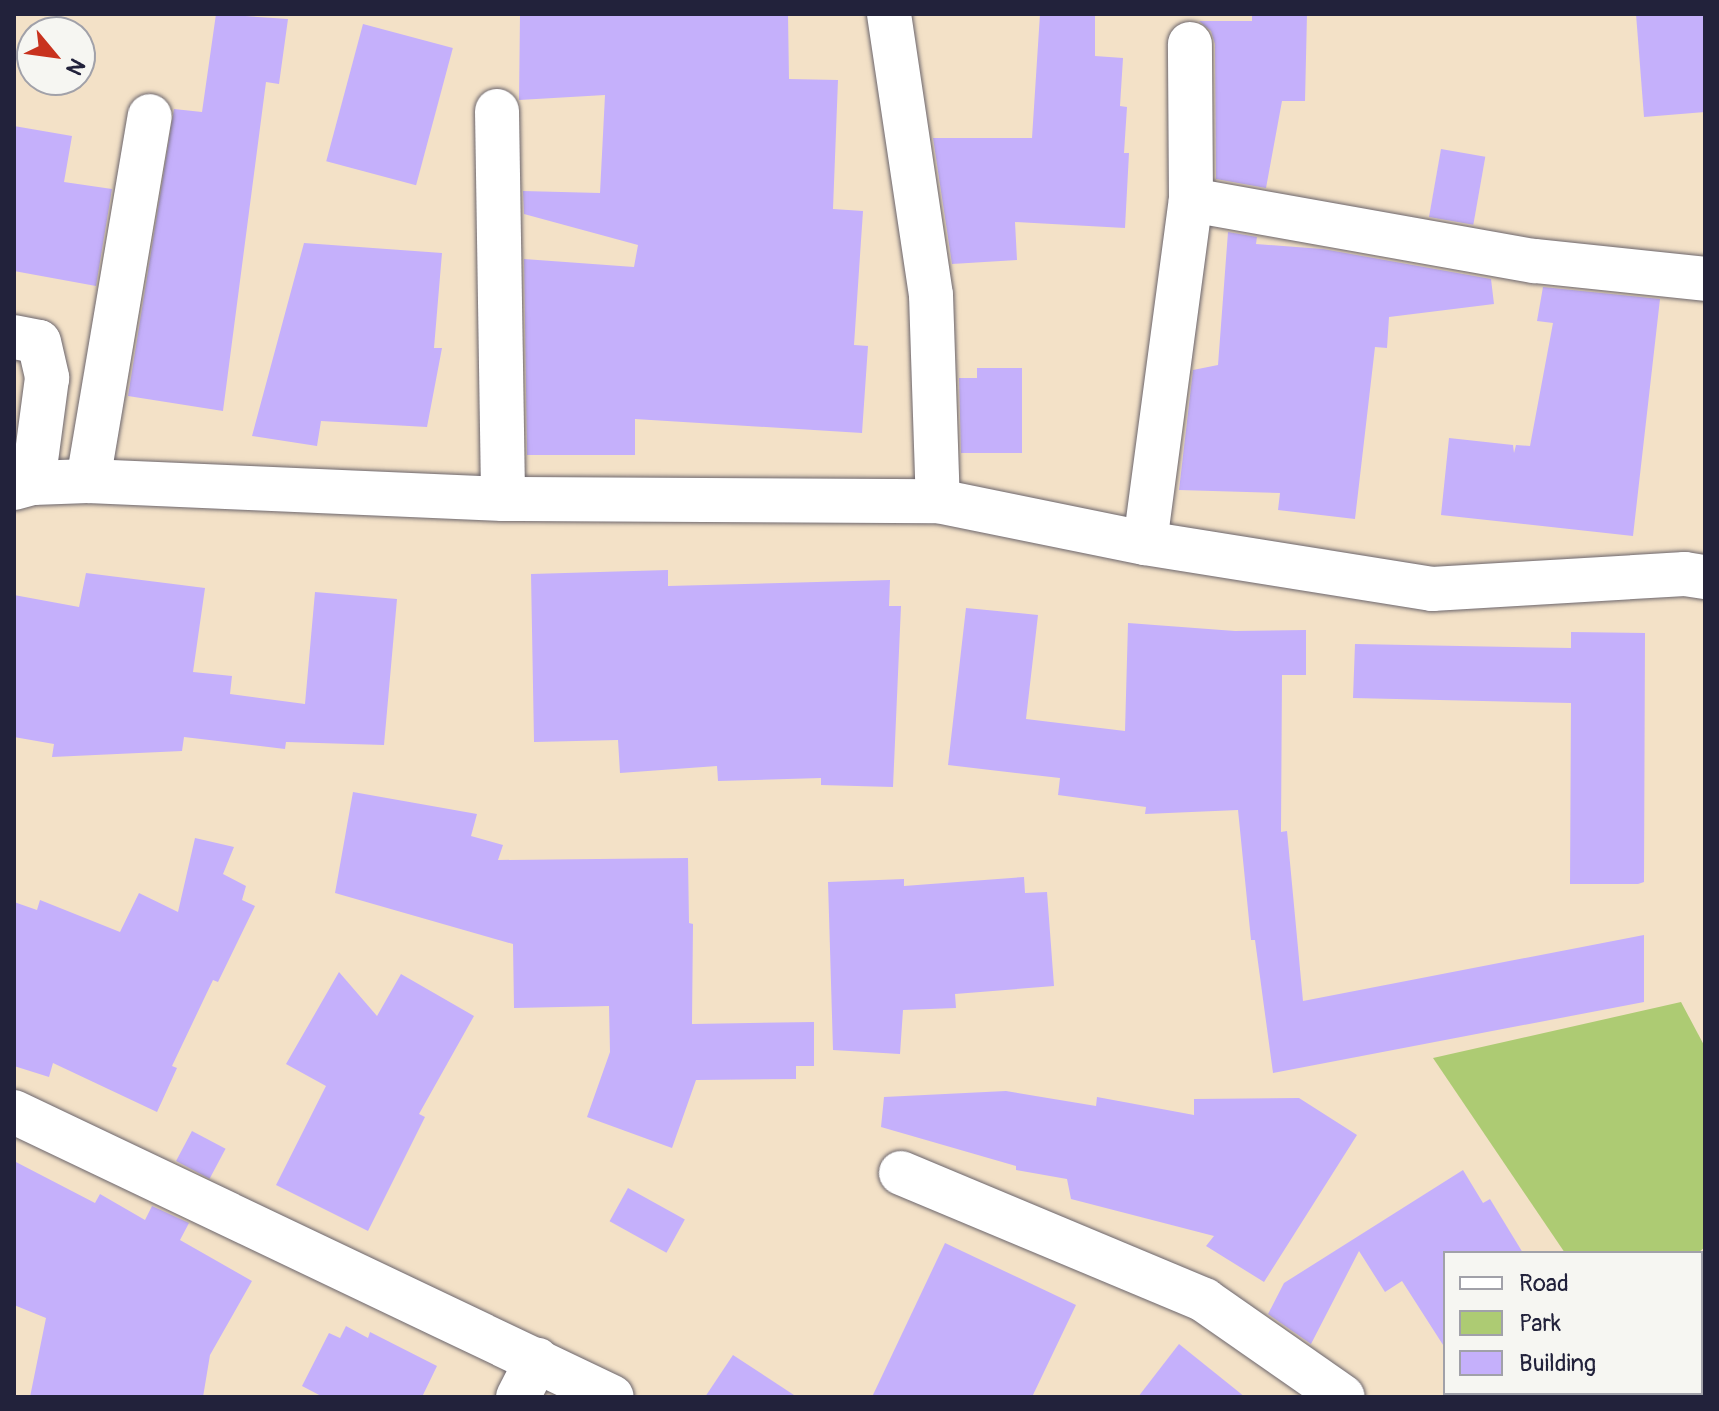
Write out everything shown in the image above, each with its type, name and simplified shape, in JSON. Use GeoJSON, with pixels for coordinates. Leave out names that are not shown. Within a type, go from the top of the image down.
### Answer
{"type":"FeatureCollection","features":[{"type":"Feature","properties":{"kind":"street"},"geometry":{"type":"LineString","coordinates":[[889,14],[931,295],[938,501]]}},
{"type":"Feature","properties":{"kind":"street"},"geometry":{"type":"LineString","coordinates":[[1145,543],[1191,200],[1190,44]]}},
{"type":"Feature","properties":{"kind":"street"},"geometry":{"type":"LineString","coordinates":[[497,111],[503,499]]}},
{"type":"Feature","properties":{"kind":"street"},"geometry":{"type":"LineString","coordinates":[[88,481],[150,116]]}},
{"type":"Feature","properties":{"kind":"street"},"geometry":{"type":"LineString","coordinates":[[1191,200],[1535,261],[1705,279]]}},
{"type":"Feature","properties":{"kind":"street"},"geometry":{"type":"LineString","coordinates":[[14,337],[39,342],[47,378],[24,485],[88,481],[503,499],[938,501],[1145,543],[1432,589],[1685,574],[1705,577]]}},
{"type":"Feature","properties":{"kind":"street"},"geometry":{"type":"LineString","coordinates":[[14,1112],[527,1379],[612,1397]]}},
{"type":"Feature","properties":{"kind":"street"},"geometry":{"type":"LineString","coordinates":[[901,1173],[1204,1300],[1343,1397]]}},
{"type":"Feature","properties":{"kind":"green space"},"geometry":{"type":"Polygon","coordinates":[[[1681,1002],[1705,1047],[1705,1247],[1700,1251],[1564,1251],[1433,1058],[1681,1002]]]}},
{"type":"Feature","properties":{"kind":"building"},"geometry":{"type":"Polygon","coordinates":[[[216,14],[288,19],[279,84],[266,82],[223,411],[128,396],[174,109],[202,112],[216,14]]]}},
{"type":"Feature","properties":{"kind":"building"},"geometry":{"type":"Polygon","coordinates":[[[520,14],[788,14],[789,79],[838,80],[833,209],[863,211],[854,345],[868,346],[862,433],[635,419],[635,455],[527,455],[524,259],[634,267],[638,245],[524,214],[523,191],[600,193],[605,95],[519,100],[520,14]]]}},
{"type":"Feature","properties":{"kind":"building"},"geometry":{"type":"Polygon","coordinates":[[[1040,14],[1095,14],[1095,56],[1123,58],[1120,106],[1127,107],[1124,153],[1129,153],[1125,228],[1015,222],[1017,260],[952,264],[933,138],[1032,138],[1040,14]]]}},
{"type":"Feature","properties":{"kind":"building"},"geometry":{"type":"Polygon","coordinates":[[[1252,14],[1307,14],[1305,101],[1282,101],[1266,188],[1216,179],[1215,44],[1211,31],[1199,21],[1252,21],[1252,14]]]}},
{"type":"Feature","properties":{"kind":"building"},"geometry":{"type":"Polygon","coordinates":[[[1636,14],[1705,14],[1705,112],[1644,117],[1636,14]]]}},
{"type":"Feature","properties":{"kind":"building"},"geometry":{"type":"Polygon","coordinates":[[[363,24],[453,48],[416,185],[326,161],[363,24]]]}},
{"type":"Feature","properties":{"kind":"building"},"geometry":{"type":"Polygon","coordinates":[[[14,126],[72,136],[64,182],[112,189],[96,286],[14,271],[14,126]]]}},
{"type":"Feature","properties":{"kind":"building"},"geometry":{"type":"Polygon","coordinates":[[[1441,149],[1485,157],[1473,225],[1429,217],[1441,149]]]}},
{"type":"Feature","properties":{"kind":"building"},"geometry":{"type":"Polygon","coordinates":[[[1228,232],[1257,237],[1256,244],[1323,249],[1491,279],[1494,304],[1389,317],[1387,348],[1375,347],[1355,519],[1278,510],[1280,493],[1179,490],[1193,370],[1218,365],[1228,232]]]}},
{"type":"Feature","properties":{"kind":"building"},"geometry":{"type":"Polygon","coordinates":[[[304,243],[442,253],[434,348],[442,348],[427,427],[321,421],[317,446],[252,436],[304,243]]]}},
{"type":"Feature","properties":{"kind":"building"},"geometry":{"type":"Polygon","coordinates":[[[1543,287],[1660,299],[1633,536],[1441,515],[1449,438],[1513,445],[1514,453],[1516,445],[1530,446],[1553,323],[1537,321],[1543,287]]]}},
{"type":"Feature","properties":{"kind":"building"},"geometry":{"type":"Polygon","coordinates":[[[977,368],[1022,368],[1022,453],[961,453],[959,378],[977,378],[977,368]]]}},
{"type":"Feature","properties":{"kind":"building"},"geometry":{"type":"Polygon","coordinates":[[[668,570],[668,586],[890,580],[889,606],[901,606],[893,787],[821,785],[821,778],[718,781],[717,766],[620,773],[618,740],[534,742],[531,574],[668,570]]]}},
{"type":"Feature","properties":{"kind":"building"},"geometry":{"type":"Polygon","coordinates":[[[86,573],[205,588],[193,672],[232,676],[230,694],[305,704],[315,592],[397,599],[384,745],[286,742],[285,749],[184,737],[182,751],[52,757],[54,744],[14,737],[14,595],[79,607],[86,573]]]}},
{"type":"Feature","properties":{"kind":"building"},"geometry":{"type":"Polygon","coordinates":[[[966,608],[1038,615],[1026,719],[1125,731],[1128,623],[1235,631],[1306,630],[1306,675],[1282,675],[1281,832],[1287,831],[1303,1001],[1644,935],[1644,1002],[1273,1073],[1255,940],[1251,940],[1238,810],[1145,814],[1146,807],[1058,795],[1060,778],[948,765],[966,608]]]}},
{"type":"Feature","properties":{"kind":"building"},"geometry":{"type":"Polygon","coordinates":[[[1571,632],[1645,633],[1644,882],[1638,884],[1570,884],[1571,703],[1353,698],[1355,644],[1571,648],[1571,632]]]}},
{"type":"Feature","properties":{"kind":"building"},"geometry":{"type":"Polygon","coordinates":[[[353,792],[477,814],[471,836],[503,845],[498,860],[688,858],[689,923],[693,924],[692,1024],[814,1022],[814,1066],[796,1066],[796,1079],[696,1080],[672,1148],[587,1117],[610,1052],[609,1006],[514,1008],[513,944],[335,893],[353,792]]]}},
{"type":"Feature","properties":{"kind":"building"},"geometry":{"type":"Polygon","coordinates":[[[195,838],[234,847],[223,874],[246,886],[242,900],[255,906],[218,982],[213,980],[172,1066],[177,1068],[157,1112],[53,1063],[49,1077],[14,1066],[14,902],[37,910],[40,900],[120,932],[139,893],[178,912],[195,838]]]}},
{"type":"Feature","properties":{"kind":"building"},"geometry":{"type":"Polygon","coordinates":[[[1024,877],[1025,893],[1047,892],[1054,986],[955,994],[956,1008],[903,1010],[900,1054],[833,1050],[828,882],[904,879],[904,886],[1024,877]]]}},
{"type":"Feature","properties":{"kind":"building"},"geometry":{"type":"Polygon","coordinates":[[[339,972],[377,1016],[401,974],[474,1016],[419,1114],[425,1117],[368,1231],[276,1185],[326,1086],[286,1064],[339,972]]]}},
{"type":"Feature","properties":{"kind":"building"},"geometry":{"type":"Polygon","coordinates":[[[1006,1091],[1096,1106],[1097,1097],[1194,1115],[1194,1099],[1299,1098],[1357,1135],[1264,1282],[1206,1246],[1214,1236],[1071,1199],[1067,1179],[1016,1170],[1016,1166],[881,1127],[884,1097],[1006,1091]]]}},
{"type":"Feature","properties":{"kind":"building"},"geometry":{"type":"Polygon","coordinates":[[[192,1131],[226,1149],[210,1179],[176,1161],[192,1131]]]}},
{"type":"Feature","properties":{"kind":"building"},"geometry":{"type":"Polygon","coordinates":[[[14,1161],[95,1203],[100,1194],[145,1220],[152,1206],[189,1223],[180,1240],[252,1281],[210,1355],[203,1397],[30,1397],[46,1318],[14,1305],[14,1161]]]}},
{"type":"Feature","properties":{"kind":"building"},"geometry":{"type":"Polygon","coordinates":[[[1463,1170],[1483,1203],[1490,1199],[1522,1251],[1443,1251],[1443,1345],[1402,1281],[1385,1292],[1359,1251],[1311,1344],[1268,1314],[1284,1283],[1463,1170]]]}},
{"type":"Feature","properties":{"kind":"building"},"geometry":{"type":"Polygon","coordinates":[[[628,1188],[685,1220],[666,1253],[610,1221],[628,1188]]]}},
{"type":"Feature","properties":{"kind":"building"},"geometry":{"type":"Polygon","coordinates":[[[945,1243],[1076,1305],[1032,1397],[872,1397],[945,1243]]]}},
{"type":"Feature","properties":{"kind":"building"},"geometry":{"type":"Polygon","coordinates":[[[346,1326],[368,1338],[370,1332],[437,1366],[422,1397],[323,1397],[302,1386],[329,1333],[340,1338],[346,1326]]]}},
{"type":"Feature","properties":{"kind":"building"},"geometry":{"type":"Polygon","coordinates":[[[1179,1344],[1245,1397],[1138,1397],[1179,1344]]]}},
{"type":"Feature","properties":{"kind":"building"},"geometry":{"type":"Polygon","coordinates":[[[733,1355],[797,1397],[705,1397],[733,1355]]]}}]}
